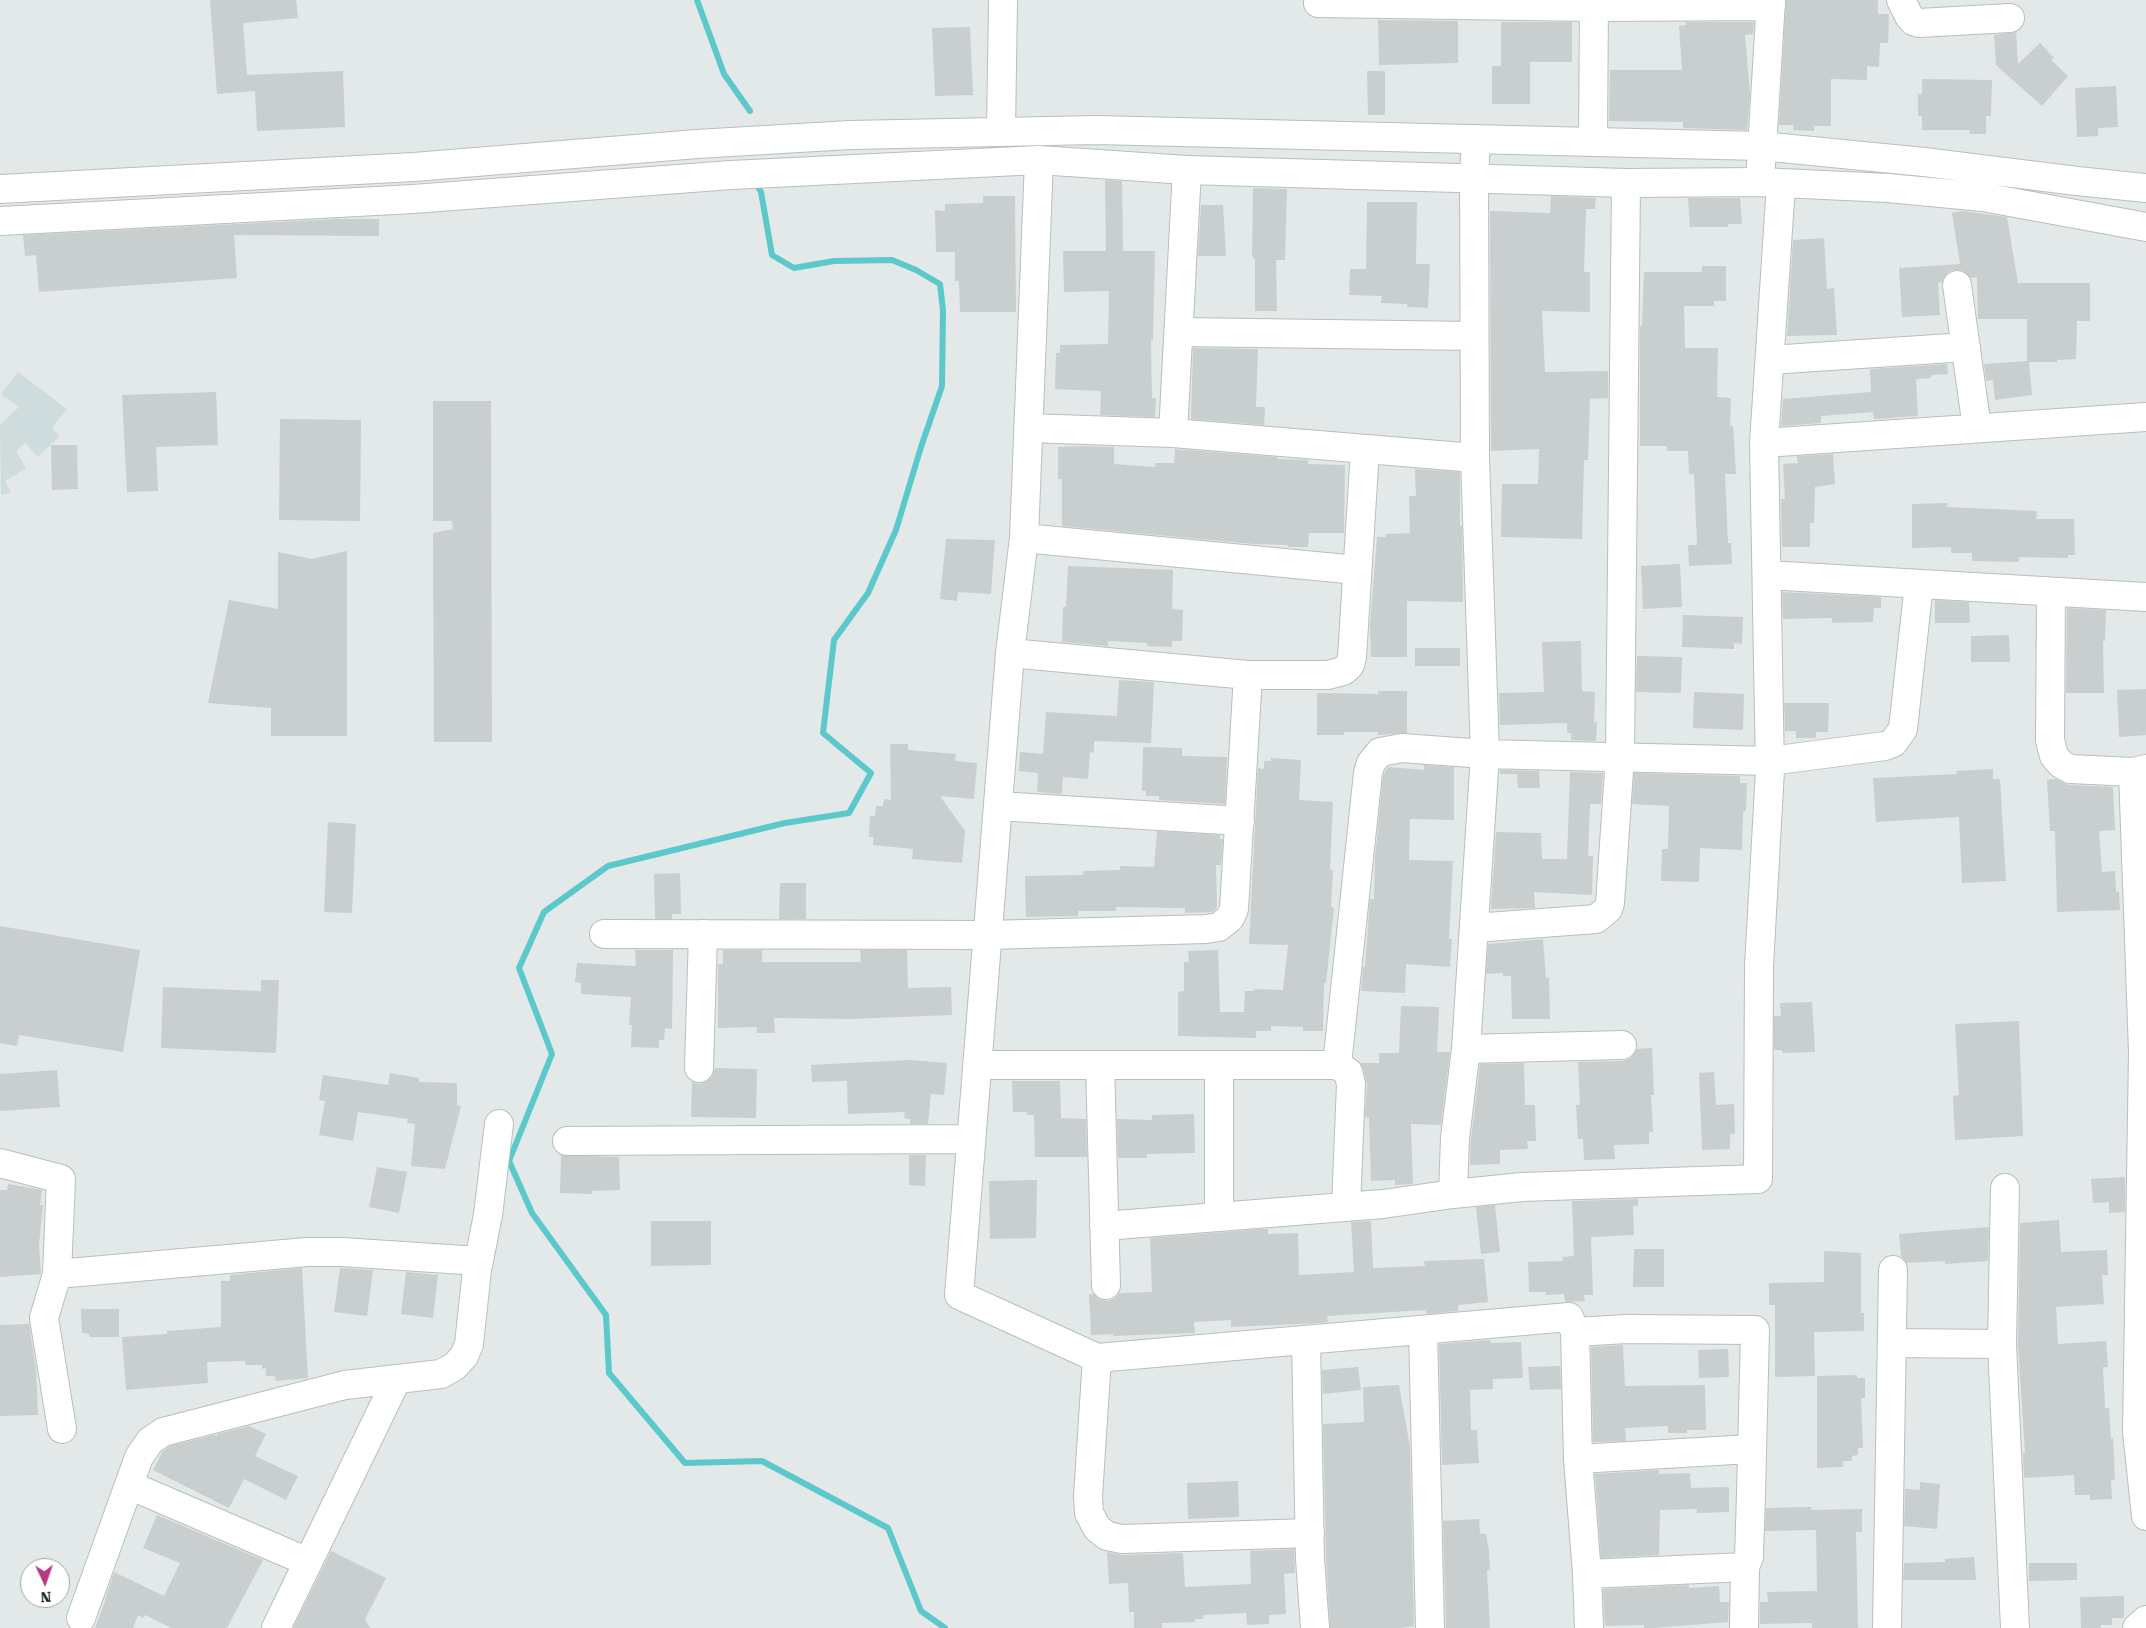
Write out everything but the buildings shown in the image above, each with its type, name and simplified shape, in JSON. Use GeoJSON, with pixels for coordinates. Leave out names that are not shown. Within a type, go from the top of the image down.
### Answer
{"type":"FeatureCollection","features":[{"type":"Feature","properties":{"kind":"street"},"geometry":{"type":"LineString","coordinates":[[1001,131],[1003,0]]}},
{"type":"Feature","properties":{"kind":"street"},"geometry":{"type":"LineString","coordinates":[[1901,0],[1909,16],[1913,21],[1919,23],[2010,18]]}},
{"type":"Feature","properties":{"kind":"street"},"geometry":{"type":"LineString","coordinates":[[1104,1226],[1383,1204],[1522,1187],[1758,1180],[1759,966],[1770,761],[1764,443],[1770,360],[1771,183],[1761,146],[1771,3],[1318,3]]}},
{"type":"Feature","properties":{"kind":"street"},"geometry":{"type":"LineString","coordinates":[[1593,142],[1594,3]]}},
{"type":"Feature","properties":{"kind":"street"},"geometry":{"type":"LineString","coordinates":[[0,189],[414,167],[850,135],[1096,130],[1761,146],[1924,162],[2146,188]]}},
{"type":"Feature","properties":{"kind":"street"},"geometry":{"type":"LineString","coordinates":[[1453,1194],[1455,1138],[1466,1049],[1485,754],[1475,458],[1474,178],[1476,139]]}},
{"type":"Feature","properties":{"kind":"street"},"geometry":{"type":"LineString","coordinates":[[763,140],[768,173]]}},
{"type":"Feature","properties":{"kind":"street"},"geometry":{"type":"LineString","coordinates":[[1039,160],[1024,538],[1010,653],[959,1295],[1098,1358],[1569,1317],[1575,1332],[1578,1459],[1587,1574],[1589,1628]]}},
{"type":"Feature","properties":{"kind":"street"},"geometry":{"type":"LineString","coordinates":[[0,221],[413,199],[768,173],[1039,160],[1187,170],[1626,183],[1771,183],[1888,188],[1983,197],[2146,227]]}},
{"type":"Feature","properties":{"kind":"street"},"geometry":{"type":"LineString","coordinates":[[1173,433],[1187,170]]}},
{"type":"Feature","properties":{"kind":"street"},"geometry":{"type":"LineString","coordinates":[[1474,928],[1596,920],[1608,909],[1610,903],[1615,855],[1620,756],[1626,183]]}},
{"type":"Feature","properties":{"kind":"street"},"geometry":{"type":"LineString","coordinates":[[1958,286],[1977,428]]}},
{"type":"Feature","properties":{"kind":"street"},"geometry":{"type":"LineString","coordinates":[[1178,332],[1474,336]]}},
{"type":"Feature","properties":{"kind":"street"},"geometry":{"type":"LineString","coordinates":[[1770,360],[1966,347]]}},
{"type":"Feature","properties":{"kind":"street"},"geometry":{"type":"LineString","coordinates":[[1764,443],[2146,417]]}},
{"type":"Feature","properties":{"kind":"street"},"geometry":{"type":"LineString","coordinates":[[1028,428],[1173,433],[1475,458]]}},
{"type":"Feature","properties":{"kind":"street"},"geometry":{"type":"LineString","coordinates":[[1010,653],[1248,675],[1328,675],[1343,671],[1347,668],[1352,658],[1365,450]]}},
{"type":"Feature","properties":{"kind":"street"},"geometry":{"type":"LineString","coordinates":[[1024,538],[1357,570]]}},
{"type":"Feature","properties":{"kind":"street"},"geometry":{"type":"LineString","coordinates":[[1766,575],[2146,597]]}},
{"type":"Feature","properties":{"kind":"street"},"geometry":{"type":"LineString","coordinates":[[1337,1065],[1367,783],[1371,763],[1380,752],[1390,749],[1485,754],[1770,761],[1885,746],[1897,739],[1905,718],[1919,584]]}},
{"type":"Feature","properties":{"kind":"street"},"geometry":{"type":"LineString","coordinates":[[2051,592],[2050,740],[2054,756],[2061,764],[2070,769],[2140,770],[2144,1067],[2142,1431],[2146,1516]]}},
{"type":"Feature","properties":{"kind":"street"},"geometry":{"type":"LineString","coordinates":[[604,934],[988,935],[1206,930],[1219,927],[1230,918],[1234,909],[1248,675]]}},
{"type":"Feature","properties":{"kind":"street"},"geometry":{"type":"LineString","coordinates":[[998,806],[1240,821]]}},
{"type":"Feature","properties":{"kind":"street"},"geometry":{"type":"LineString","coordinates":[[699,1068],[703,934]]}},
{"type":"Feature","properties":{"kind":"street"},"geometry":{"type":"LineString","coordinates":[[1466,1049],[1622,1045]]}},
{"type":"Feature","properties":{"kind":"street"},"geometry":{"type":"LineString","coordinates":[[977,1065],[1337,1065],[1348,1072],[1351,1084],[1346,1207]]}},
{"type":"Feature","properties":{"kind":"street"},"geometry":{"type":"LineString","coordinates":[[1100,1065],[1106,1285]]}},
{"type":"Feature","properties":{"kind":"street"},"geometry":{"type":"LineString","coordinates":[[1219,1065],[1219,1217]]}},
{"type":"Feature","properties":{"kind":"street"},"geometry":{"type":"LineString","coordinates":[[81,1618],[139,1457],[150,1441],[163,1432],[345,1385],[441,1374],[455,1366],[464,1356],[469,1344],[499,1124]]}},
{"type":"Feature","properties":{"kind":"street"},"geometry":{"type":"LineString","coordinates":[[567,1141],[971,1139]]}},
{"type":"Feature","properties":{"kind":"street"},"geometry":{"type":"LineString","coordinates":[[0,1163],[61,1179],[56,1274],[44,1318],[62,1428]]}},
{"type":"Feature","properties":{"kind":"street"},"geometry":{"type":"LineString","coordinates":[[2005,1188],[2002,1344],[2014,1628]]}},
{"type":"Feature","properties":{"kind":"street"},"geometry":{"type":"LineString","coordinates":[[56,1274],[307,1252],[342,1252],[479,1260]]}},
{"type":"Feature","properties":{"kind":"street"},"geometry":{"type":"LineString","coordinates":[[1887,1628],[1893,1270]]}},
{"type":"Feature","properties":{"kind":"street"},"geometry":{"type":"LineString","coordinates":[[1575,1332],[1627,1329],[1755,1330],[1749,1557],[1745,1567],[1744,1628]]}},
{"type":"Feature","properties":{"kind":"street"},"geometry":{"type":"LineString","coordinates":[[1423,1330],[1430,1628]]}},
{"type":"Feature","properties":{"kind":"street"},"geometry":{"type":"LineString","coordinates":[[1306,1340],[1310,1533],[1315,1628]]}},
{"type":"Feature","properties":{"kind":"street"},"geometry":{"type":"LineString","coordinates":[[1892,1343],[2002,1344]]}},
{"type":"Feature","properties":{"kind":"street"},"geometry":{"type":"LineString","coordinates":[[1098,1358],[1088,1496],[1089,1514],[1097,1528],[1108,1536],[1122,1539],[1310,1533]]}},
{"type":"Feature","properties":{"kind":"street"},"geometry":{"type":"LineString","coordinates":[[276,1628],[397,1379]]}},
{"type":"Feature","properties":{"kind":"street"},"geometry":{"type":"LineString","coordinates":[[1578,1459],[1751,1449]]}},
{"type":"Feature","properties":{"kind":"street"},"geometry":{"type":"LineString","coordinates":[[130,1485],[308,1562]]}},
{"type":"Feature","properties":{"kind":"street"},"geometry":{"type":"LineString","coordinates":[[1587,1574],[1745,1567]]}},
{"type":"Feature","properties":{"kind":"street"},"geometry":{"type":"LineString","coordinates":[[2137,1628],[2146,1620]]}},
{"type":"Feature","properties":{"kind":"shaded area"},"geometry":{"type":"Polygon","coordinates":[[[18,372],[67,409],[52,428],[60,436],[38,457],[25,443],[16,451],[26,468],[5,481],[11,492],[1,495],[0,425],[19,407],[1,394],[18,372]]]}},
{"type":"Feature","properties":{"kind":"waterway"},"geometry":{"type":"LineString","coordinates":[[697,0],[724,74],[750,111]]}},
{"type":"Feature","properties":{"kind":"waterway"},"geometry":{"type":"LineString","coordinates":[[755,182],[761,192],[772,255],[794,268],[834,261],[892,260],[916,270],[940,284],[943,310],[942,386],[896,530],[868,593],[834,640],[823,733],[871,773],[849,813],[785,823],[608,866],[544,912],[519,968],[552,1054],[509,1161],[532,1213],[606,1315],[609,1373],[685,1463],[762,1461],[888,1528],[921,1611],[945,1628]]}}]}
